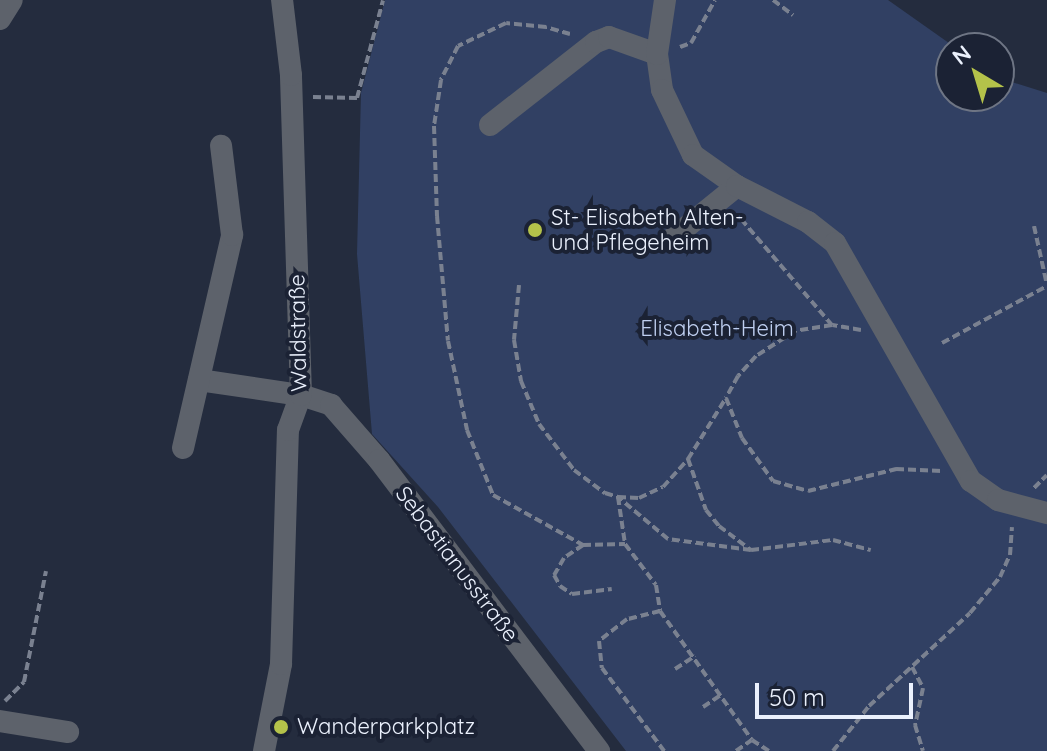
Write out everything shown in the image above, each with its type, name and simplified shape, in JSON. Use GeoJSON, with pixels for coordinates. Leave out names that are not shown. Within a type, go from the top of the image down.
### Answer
{"type":"FeatureCollection","features":[{"type":"Feature","properties":{"kind":"street"},"geometry":{"type":"LineString","coordinates":[[0,19],[12,0]]}},
{"type":"Feature","properties":{"kind":"street","name":"Waldstraße"},"geometry":{"type":"LineString","coordinates":[[264,751],[281,664],[288,430],[301,395],[292,97],[282,0]]}},
{"type":"Feature","properties":{"kind":"street"},"geometry":{"type":"LineString","coordinates":[[665,0],[657,54],[662,90],[693,155],[737,186],[808,222],[835,243],[971,481],[998,500],[1047,513]]}},
{"type":"Feature","properties":{"kind":"street"},"geometry":{"type":"LineString","coordinates":[[490,125],[596,42],[609,37],[657,54]]}},
{"type":"Feature","properties":{"kind":"street"},"geometry":{"type":"LineString","coordinates":[[183,448],[232,235],[221,146]]}},
{"type":"Feature","properties":{"kind":"street"},"geometry":{"type":"LineString","coordinates":[[669,241],[737,186]]}},
{"type":"Feature","properties":{"kind":"street","name":"Sebastianusstraße"},"geometry":{"type":"LineString","coordinates":[[199,380],[301,395],[331,405],[379,460],[599,751]]}},
{"type":"Feature","properties":{"kind":"street"},"geometry":{"type":"LineString","coordinates":[[0,721],[68,732]]}},
{"type":"Feature","properties":{"kind":"path"},"geometry":{"type":"LineString","coordinates":[[292,97],[357,98],[383,0]]}},
{"type":"Feature","properties":{"kind":"path"},"geometry":{"type":"LineString","coordinates":[[657,54],[691,43],[715,0]]}},
{"type":"Feature","properties":{"kind":"path"},"geometry":{"type":"LineString","coordinates":[[773,0],[793,15]]}},
{"type":"Feature","properties":{"kind":"path"},"geometry":{"type":"LineString","coordinates":[[596,42],[546,27],[506,23],[458,46],[441,80],[434,126],[448,341],[467,430],[493,495],[583,545],[625,544]]}},
{"type":"Feature","properties":{"kind":"path"},"geometry":{"type":"LineString","coordinates":[[741,219],[832,325]]}},
{"type":"Feature","properties":{"kind":"path"},"geometry":{"type":"LineString","coordinates":[[942,343],[1047,285],[1034,226]]}},
{"type":"Feature","properties":{"kind":"path"},"geometry":{"type":"LineString","coordinates":[[519,285],[514,340],[521,381],[539,424],[574,470],[605,493],[618,497],[639,498],[663,487],[688,459],[738,376],[774,343],[795,331],[832,325],[863,330]]}},
{"type":"Feature","properties":{"kind":"path"},"geometry":{"type":"LineString","coordinates":[[726,398],[742,438],[773,481],[808,491],[896,469],[936,469],[971,481]]}},
{"type":"Feature","properties":{"kind":"path"},"geometry":{"type":"LineString","coordinates":[[688,459],[706,510],[719,526],[751,550]]}},
{"type":"Feature","properties":{"kind":"path"},"geometry":{"type":"LineString","coordinates":[[618,497],[625,544],[656,585],[660,611],[752,740],[769,751]]}},
{"type":"Feature","properties":{"kind":"path"},"geometry":{"type":"LineString","coordinates":[[618,497],[668,539],[751,550],[833,540],[871,550]]}},
{"type":"Feature","properties":{"kind":"path"},"geometry":{"type":"LineString","coordinates":[[833,751],[869,706],[970,613],[1000,577],[1010,555],[1014,533],[998,500]]}},
{"type":"Feature","properties":{"kind":"path"},"geometry":{"type":"LineString","coordinates":[[583,545],[564,558],[554,575],[560,586],[572,594],[612,589]]}},
{"type":"Feature","properties":{"kind":"path"},"geometry":{"type":"LineString","coordinates":[[0,704],[24,682],[46,571]]}},
{"type":"Feature","properties":{"kind":"path"},"geometry":{"type":"LineString","coordinates":[[660,611],[627,619],[599,641],[602,668],[664,751]]}},
{"type":"Feature","properties":{"kind":"path"},"geometry":{"type":"LineString","coordinates":[[675,669],[695,656]]}},
{"type":"Feature","properties":{"kind":"path"},"geometry":{"type":"LineString","coordinates":[[912,667],[923,688],[915,725],[923,751]]}},
{"type":"Feature","properties":{"kind":"path"},"geometry":{"type":"LineString","coordinates":[[703,707],[722,694]]}},
{"type":"Feature","properties":{"kind":"path"},"geometry":{"type":"LineString","coordinates":[[736,751],[752,740]]}},
{"type":"Feature","properties":{"kind":"green space","name":"Elisabeth-Heim"},"geometry":{"type":"Polygon","coordinates":[[[385,0],[888,0],[935,33],[935,112],[1015,112],[1015,83],[1047,93],[1047,751],[626,751],[438,507],[372,434],[357,254],[361,93],[385,0]]]}},
{"type":"Feature","properties":{"kind":"place","name":"St- Elisabeth Alten- und Pflegeheim"},"geometry":{"type":"Point","coordinates":[535,230]}},
{"type":"Feature","properties":{"kind":"place","name":"Wanderparkplatz"},"geometry":{"type":"Point","coordinates":[281,727]}}]}
